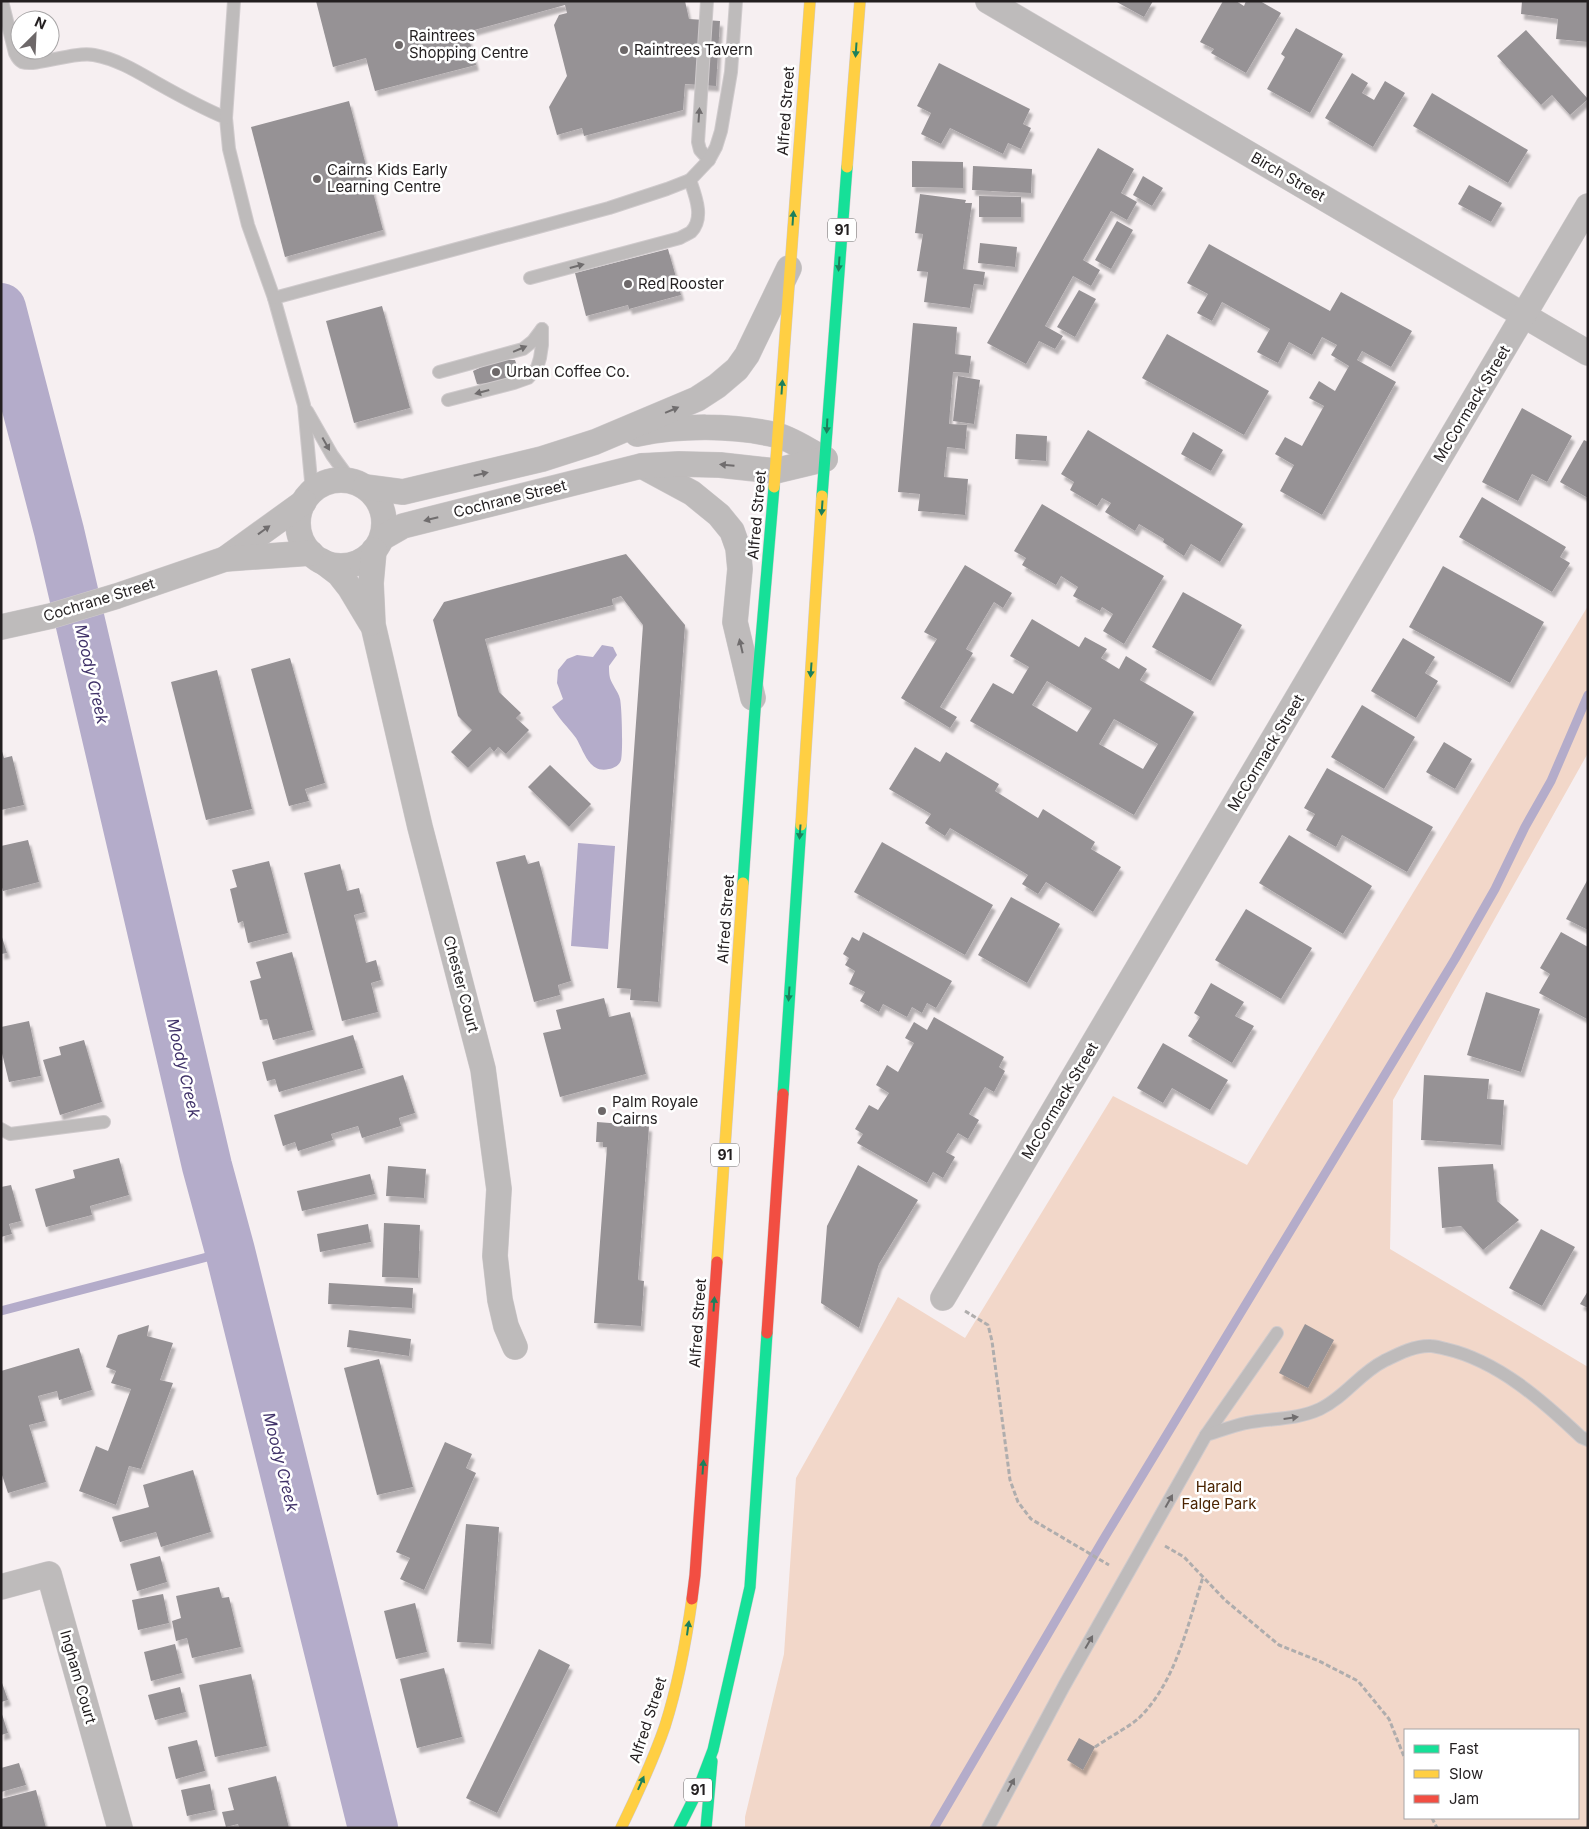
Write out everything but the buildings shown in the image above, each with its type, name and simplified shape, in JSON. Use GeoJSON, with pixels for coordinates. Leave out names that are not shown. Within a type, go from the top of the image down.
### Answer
{"type":"FeatureCollection","features":[{"type":"Feature","properties":{"kind":"main road","name":"Alfred Street"},"geometry":{"type":"LineString","coordinates":[[621,1828],[651,1763],[669,1712],[685,1644],[696,1575],[756,710],[810,1]]}},
{"type":"Feature","properties":{"kind":"main road","name":"91"},"geometry":{"type":"LineString","coordinates":[[679,1828],[697,1792],[713,1750],[750,1587],[825,459],[860,1]]}},
{"type":"Feature","properties":{"kind":"main road"},"geometry":{"type":"LineString","coordinates":[[706,1828],[713,1750]]}},
{"type":"Feature","properties":{"kind":"street","name":"Birch Street"},"geometry":{"type":"LineString","coordinates":[[988,1],[1588,353]]}},
{"type":"Feature","properties":{"kind":"street","name":"McCormack Street"},"geometry":{"type":"LineString","coordinates":[[943,1298],[1588,206]]}},
{"type":"Feature","properties":{"kind":"street","name":"Cochrane Street"},"geometry":{"type":"LineString","coordinates":[[358,484],[403,492],[542,460],[595,442],[697,399],[737,370],[747,356],[790,266]]}},
{"type":"Feature","properties":{"kind":"street","name":"Cochrane Street"},"geometry":{"type":"LineString","coordinates":[[595,442],[654,431],[722,428],[778,435],[825,459]]}},
{"type":"Feature","properties":{"kind":"street","name":"Cochrane Street"},"geometry":{"type":"LineString","coordinates":[[378,544],[403,526],[642,466],[679,464],[720,465],[775,471],[825,459]]}},
{"type":"Feature","properties":{"kind":"street"},"geometry":{"type":"LineString","coordinates":[[642,466],[692,493],[719,515],[732,531],[738,548],[740,568],[735,622],[756,710]]}},
{"type":"Feature","properties":{"kind":"street"},"geometry":{"type":"LineString","coordinates":[[338,480],[358,484],[375,497],[382,509],[384,524],[378,544],[371,584],[373,625],[350,588],[339,574],[317,557],[303,542],[298,529],[299,515],[308,496],[324,483],[338,480]]}},
{"type":"Feature","properties":{"kind":"street","name":"Cochrane Street"},"geometry":{"type":"LineString","coordinates":[[225,559],[308,496]]}},
{"type":"Feature","properties":{"kind":"street"},"geometry":{"type":"LineString","coordinates":[[317,557],[336,565],[350,565],[364,559],[378,544]]}},
{"type":"Feature","properties":{"kind":"street","name":"Cochrane Street"},"geometry":{"type":"LineString","coordinates":[[1,627],[51,616],[117,596],[225,559],[317,557]]}},
{"type":"Feature","properties":{"kind":"street","name":"Chester Court"},"geometry":{"type":"LineString","coordinates":[[373,625],[420,827],[483,1070],[499,1190],[495,1256],[500,1300],[506,1326],[515,1347]]}},
{"type":"Feature","properties":{"kind":"street","name":"Ingham Court"},"geometry":{"type":"LineString","coordinates":[[1,1587],[49,1574],[120,1828]]}},
{"type":"Feature","properties":{"kind":"lane"},"geometry":{"type":"LineString","coordinates":[[2,1],[15,53],[22,62],[43,61],[77,54],[94,55],[112,60],[140,73],[204,109],[226,118]]}},
{"type":"Feature","properties":{"kind":"lane"},"geometry":{"type":"LineString","coordinates":[[234,1],[226,118],[229,149],[248,224],[274,298],[304,405],[308,496]]}},
{"type":"Feature","properties":{"kind":"lane"},"geometry":{"type":"LineString","coordinates":[[707,1],[698,142],[700,150],[709,160]]}},
{"type":"Feature","properties":{"kind":"lane"},"geometry":{"type":"LineString","coordinates":[[274,298],[609,208],[690,180],[709,160],[721,131],[731,72],[736,1]]}},
{"type":"Feature","properties":{"kind":"lane"},"geometry":{"type":"LineString","coordinates":[[530,278],[680,238],[691,231],[697,221],[698,209],[690,180]]}},
{"type":"Feature","properties":{"kind":"lane"},"geometry":{"type":"LineString","coordinates":[[439,372],[523,349],[533,341],[542,329],[540,358],[537,368],[528,378],[448,400]]}},
{"type":"Feature","properties":{"kind":"lane"},"geometry":{"type":"LineString","coordinates":[[304,405],[332,455],[358,484]]}},
{"type":"Feature","properties":{"kind":"lane"},"geometry":{"type":"LineString","coordinates":[[1,1129],[10,1134],[104,1122]]}},
{"type":"Feature","properties":{"kind":"lane"},"geometry":{"type":"LineString","coordinates":[[988,1828],[1064,1686],[1206,1435],[1277,1333]]}},
{"type":"Feature","properties":{"kind":"lane"},"geometry":{"type":"LineString","coordinates":[[1206,1435],[1246,1423],[1288,1419],[1308,1414],[1338,1398],[1368,1370],[1382,1361],[1414,1348],[1432,1346],[1458,1352],[1489,1365],[1534,1396],[1581,1437],[1588,1440]]}},
{"type":"Feature","properties":{"kind":"path"},"geometry":{"type":"LineString","coordinates":[[943,1298],[988,1325],[992,1341],[1010,1480],[1018,1502],[1032,1519],[1116,1568]]}},
{"type":"Feature","properties":{"kind":"path"},"geometry":{"type":"LineString","coordinates":[[1151,1535],[1184,1557],[1225,1600],[1279,1645],[1319,1661],[1358,1681],[1389,1719],[1404,1756]]}},
{"type":"Feature","properties":{"kind":"path"},"geometry":{"type":"LineString","coordinates":[[1095,1747],[1139,1717],[1161,1692],[1180,1648],[1204,1577]]}},
{"type":"Feature","properties":{"kind":"green space","name":"Harald Falge Park"},"geometry":{"type":"Polygon","coordinates":[[[1588,606],[1588,753],[1393,1100],[1390,1249],[1588,1367],[1588,1828],[745,1828],[745,1817],[784,1654],[796,1478],[898,1297],[965,1338],[1113,1096],[1247,1165],[1588,606]]]}},
{"type":"Feature","properties":{"kind":"shaded area"},"geometry":{"type":"Polygon","coordinates":[[[602,645],[613,647],[617,655],[609,666],[609,672],[611,681],[620,699],[622,756],[619,764],[613,768],[602,770],[592,765],[588,760],[576,738],[552,707],[563,699],[557,683],[558,670],[567,659],[577,655],[593,657],[602,645]]]}},
{"type":"Feature","properties":{"kind":"shaded area"},"geometry":{"type":"Polygon","coordinates":[[[578,843],[615,846],[608,949],[571,946],[578,843]]]}},
{"type":"Feature","properties":{"kind":"waterway","name":"Moody Creek"},"geometry":{"type":"LineString","coordinates":[[1,308],[59,531],[207,1166],[230,1251],[373,1828]]}},
{"type":"Feature","properties":{"kind":"waterway"},"geometry":{"type":"LineString","coordinates":[[934,1828],[1103,1540],[1455,959],[1495,889],[1525,827],[1551,781],[1588,695]]}},
{"type":"Feature","properties":{"kind":"waterway"},"geometry":{"type":"LineString","coordinates":[[1,1311],[230,1251]]}},
{"type":"Feature","properties":{"kind":"traffic: fast"},"geometry":{"type":"LineString","coordinates":[[822,496],[847,167]]}},
{"type":"Feature","properties":{"kind":"traffic: fast"},"geometry":{"type":"LineString","coordinates":[[743,883],[755,710],[774,487]]}},
{"type":"Feature","properties":{"kind":"traffic: fast"},"geometry":{"type":"LineString","coordinates":[[783,1094],[801,825]]}},
{"type":"Feature","properties":{"kind":"traffic: fast"},"geometry":{"type":"LineString","coordinates":[[679,1828],[697,1792],[713,1750],[750,1587],[767,1333]]}},
{"type":"Feature","properties":{"kind":"traffic: fast"},"geometry":{"type":"LineString","coordinates":[[706,1828],[712,1761]]}},
{"type":"Feature","properties":{"kind":"traffic: slow"},"geometry":{"type":"LineString","coordinates":[[774,487],[810,1]]}},
{"type":"Feature","properties":{"kind":"traffic: slow"},"geometry":{"type":"LineString","coordinates":[[847,167],[860,1]]}},
{"type":"Feature","properties":{"kind":"traffic: slow"},"geometry":{"type":"LineString","coordinates":[[801,825],[822,496]]}},
{"type":"Feature","properties":{"kind":"traffic: slow"},"geometry":{"type":"LineString","coordinates":[[717,1262],[743,883]]}},
{"type":"Feature","properties":{"kind":"traffic: slow"},"geometry":{"type":"LineString","coordinates":[[621,1828],[650,1765],[665,1726],[681,1663],[692,1599]]}},
{"type":"Feature","properties":{"kind":"traffic: jam"},"geometry":{"type":"LineString","coordinates":[[767,1333],[783,1094]]}},
{"type":"Feature","properties":{"kind":"traffic: jam"},"geometry":{"type":"LineString","coordinates":[[692,1599],[717,1262]]}},
{"type":"Feature","properties":{"kind":"place","name":"Raintrees Shopping Centre"},"geometry":{"type":"Point","coordinates":[399,45]}},
{"type":"Feature","properties":{"kind":"place","name":"Raintrees Tavern"},"geometry":{"type":"Point","coordinates":[624,50]}},
{"type":"Feature","properties":{"kind":"place","name":"Cairns Kids Early Learning Centre"},"geometry":{"type":"Point","coordinates":[317,179]}},
{"type":"Feature","properties":{"kind":"place","name":"Red Rooster"},"geometry":{"type":"Point","coordinates":[628,284]}},
{"type":"Feature","properties":{"kind":"place","name":"Urban Coffee Co."},"geometry":{"type":"Point","coordinates":[496,372]}},
{"type":"Feature","properties":{"kind":"place","name":"Palm Royale Cairns"},"geometry":{"type":"Point","coordinates":[602,1111]}}]}
